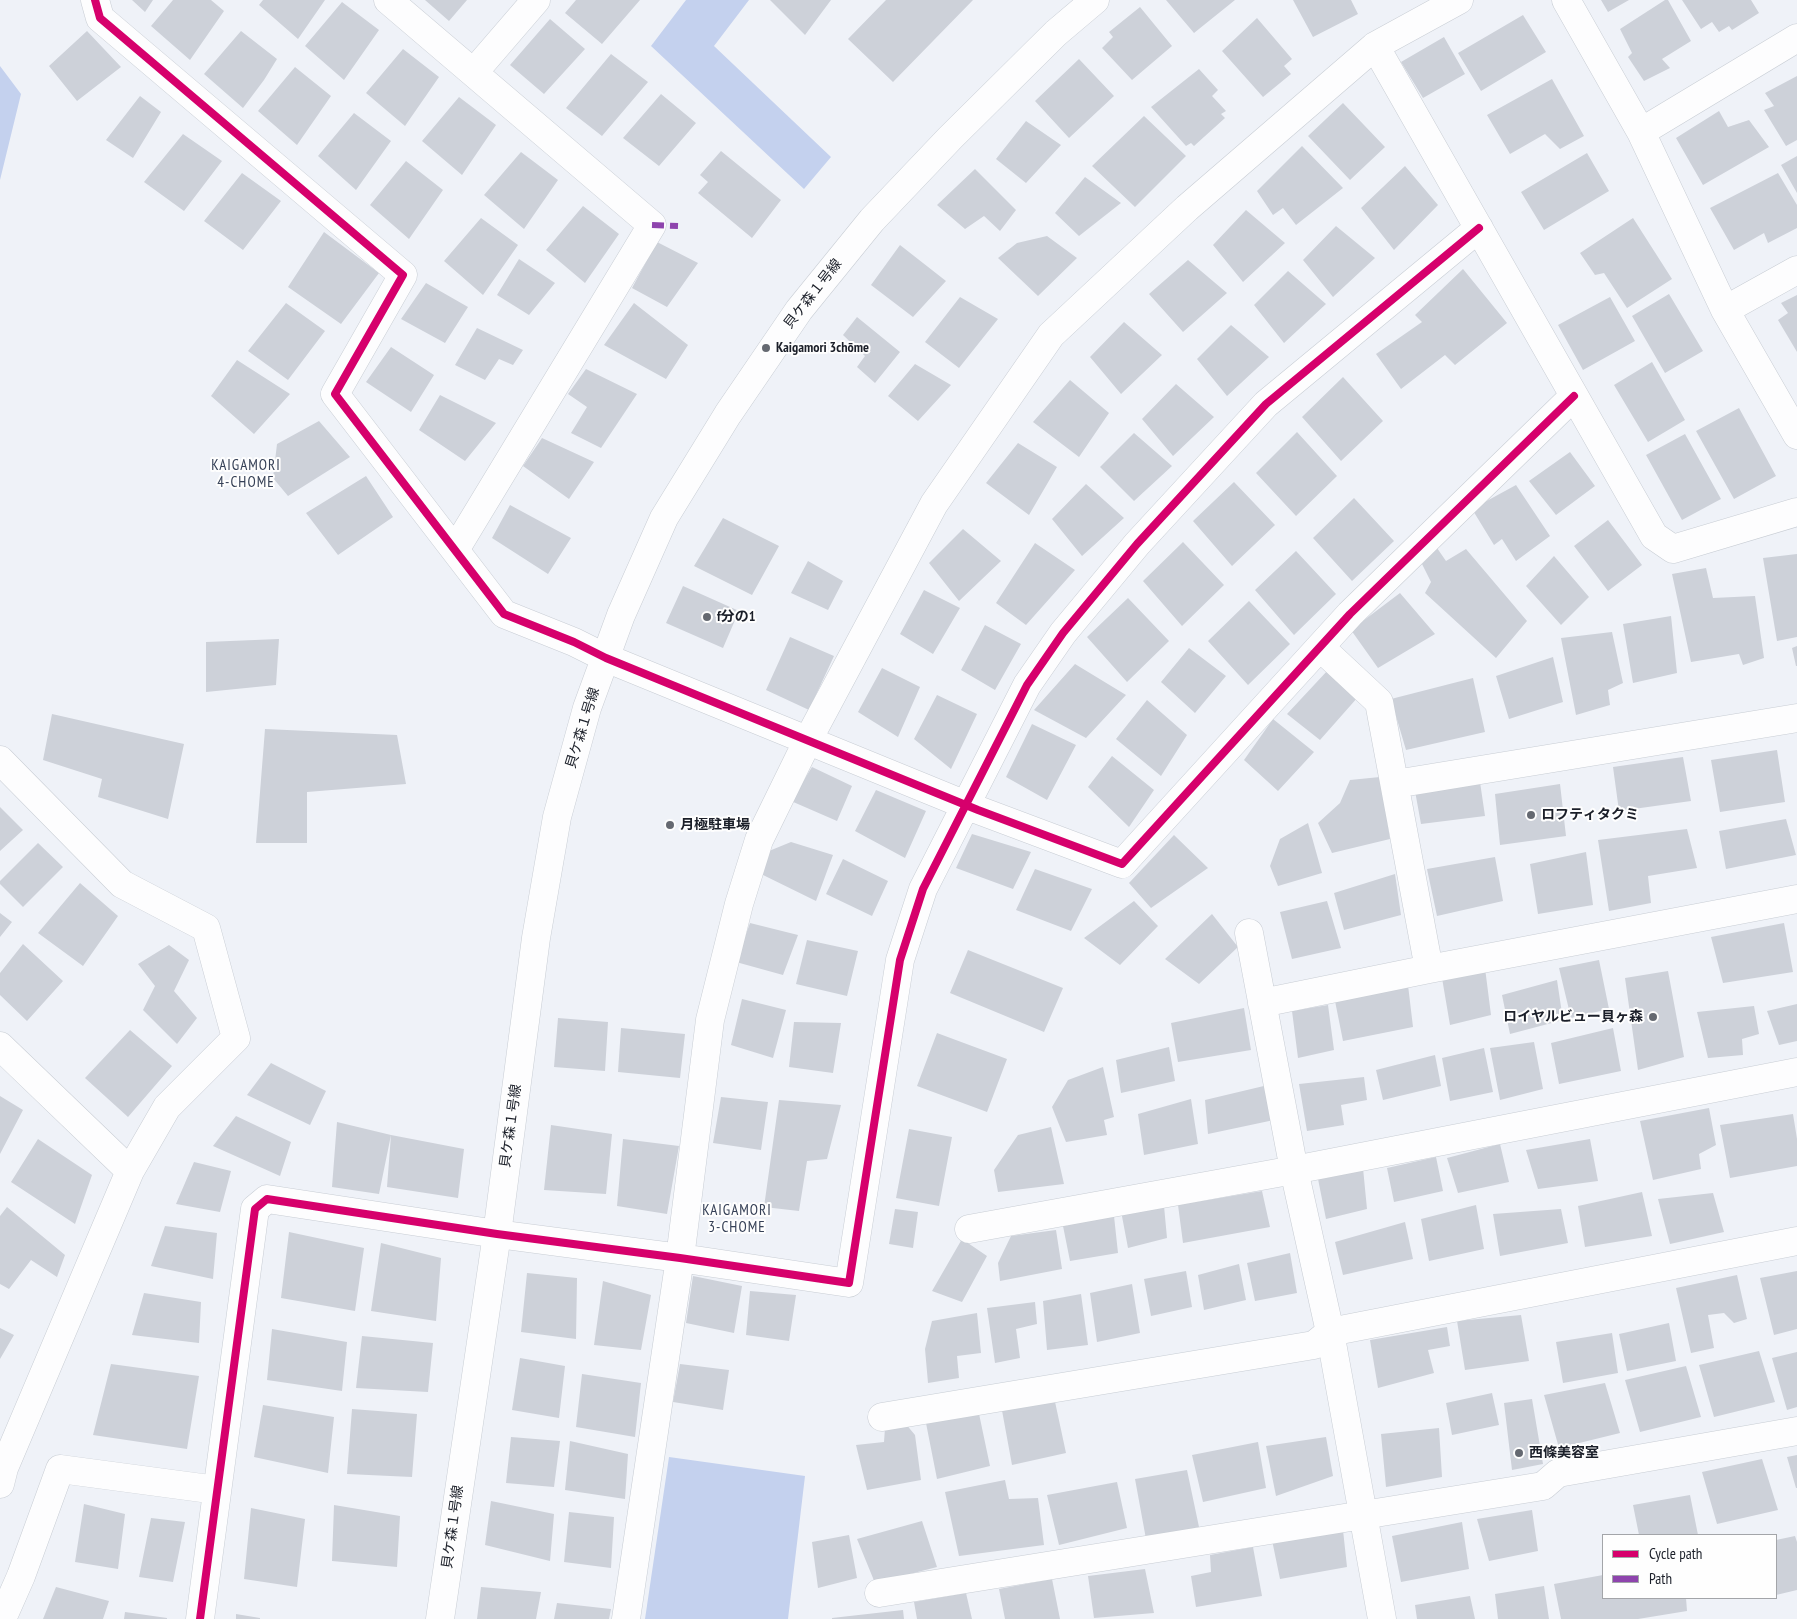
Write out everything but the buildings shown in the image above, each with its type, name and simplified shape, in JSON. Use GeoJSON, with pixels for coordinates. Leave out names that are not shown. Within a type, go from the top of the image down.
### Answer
{"type":"FeatureCollection","features":[{"type":"Feature","properties":{"kind":"street"},"geometry":{"type":"LineString","coordinates":[[95,0],[100,18],[403,275],[335,394],[504,614],[574,642],[606,658],[965,805],[1122,864],[1350,614],[1574,396]]}},
{"type":"Feature","properties":{"kind":"street"},"geometry":{"type":"LineString","coordinates":[[388,0],[652,225],[455,550]]}},
{"type":"Feature","properties":{"kind":"street"},"geometry":{"type":"LineString","coordinates":[[474,72],[536,0]]}},
{"type":"Feature","properties":{"kind":"street","name":"貝ケ森１号線"},"geometry":{"type":"LineString","coordinates":[[440,1619],[497,1234],[536,938],[557,818],[587,708],[621,615],[664,518],[728,414],[799,310],[872,220],[944,144],[1056,33],[1095,0]]}},
{"type":"Feature","properties":{"kind":"street"},"geometry":{"type":"LineString","coordinates":[[626,1619],[680,1258],[710,1020],[736,914],[759,840],[808,740],[934,504],[1051,335],[1187,208],[1375,46],[1459,0]]}},
{"type":"Feature","properties":{"kind":"street"},"geometry":{"type":"LineString","coordinates":[[1566,0],[1641,132],[1725,310],[1797,435]]}},
{"type":"Feature","properties":{"kind":"street"},"geometry":{"type":"LineString","coordinates":[[1641,132],[1797,38]]}},
{"type":"Feature","properties":{"kind":"street"},"geometry":{"type":"LineString","coordinates":[[1375,46],[1654,536],[1673,549],[1797,512]]}},
{"type":"Feature","properties":{"kind":"street"},"geometry":{"type":"LineString","coordinates":[[200,1619],[255,1209],[267,1199],[497,1234],[849,1283],[900,960],[924,890],[965,805],[1027,685],[1063,633],[1137,544],[1266,404],[1479,228]]}},
{"type":"Feature","properties":{"kind":"street"},"geometry":{"type":"LineString","coordinates":[[1725,310],[1797,270]]}},
{"type":"Feature","properties":{"kind":"street"},"geometry":{"type":"LineString","coordinates":[[1320,646],[1379,702],[1429,969]]}},
{"type":"Feature","properties":{"kind":"street"},"geometry":{"type":"LineString","coordinates":[[1395,784],[1797,718]]}},
{"type":"Feature","properties":{"kind":"street"},"geometry":{"type":"LineString","coordinates":[[0,760],[122,884],[206,928],[236,1038],[167,1107],[130,1171],[4,1468],[0,1484]]}},
{"type":"Feature","properties":{"kind":"street"},"geometry":{"type":"LineString","coordinates":[[1262,1003],[1429,969],[1797,899]]}},
{"type":"Feature","properties":{"kind":"street"},"geometry":{"type":"LineString","coordinates":[[1249,933],[1294,1170],[1330,1332],[1382,1619]]}},
{"type":"Feature","properties":{"kind":"street"},"geometry":{"type":"LineString","coordinates":[[0,1046],[130,1171]]}},
{"type":"Feature","properties":{"kind":"street"},"geometry":{"type":"LineString","coordinates":[[969,1229],[1294,1170],[1797,1072]]}},
{"type":"Feature","properties":{"kind":"street"},"geometry":{"type":"LineString","coordinates":[[882,1416],[1314,1345],[1330,1332],[1797,1241]]}},
{"type":"Feature","properties":{"kind":"street"},"geometry":{"type":"LineString","coordinates":[[878,1593],[1543,1486],[1558,1473],[1797,1431]]}},
{"type":"Feature","properties":{"kind":"street"},"geometry":{"type":"LineString","coordinates":[[2,1619],[21,1576],[60,1468],[217,1490]]}},
{"type":"Feature","properties":{"kind":"shaded area"},"geometry":{"type":"Polygon","coordinates":[[[686,0],[749,0],[714,46],[831,157],[804,189],[651,46],[686,0]]]}},
{"type":"Feature","properties":{"kind":"shaded area"},"geometry":{"type":"Polygon","coordinates":[[[0,66],[21,94],[0,180],[0,66]]]}},
{"type":"Feature","properties":{"kind":"shaded area"},"geometry":{"type":"Polygon","coordinates":[[[669,1457],[805,1476],[788,1619],[645,1619],[669,1457]]]}},
{"type":"Feature","properties":{"kind":"marked path"},"geometry":{"type":"LineString","coordinates":[[652,225],[678,226]]}},
{"type":"Feature","properties":{"kind":"cycle path"},"geometry":{"type":"LineString","coordinates":[[95,0],[100,18],[403,275],[335,394],[504,614],[574,642],[606,658],[978,810],[1122,864],[1350,614],[1574,396]]}},
{"type":"Feature","properties":{"kind":"cycle path"},"geometry":{"type":"LineString","coordinates":[[200,1619],[255,1209],[267,1199],[497,1234],[849,1283],[900,960],[923,889],[1027,685],[1063,633],[1137,544],[1266,404],[1479,228]]}},
{"type":"Feature","properties":{"kind":"place","name":"Kaigamori 3chōme"},"geometry":{"type":"Point","coordinates":[766,348]}},
{"type":"Feature","properties":{"kind":"place","name":"f分の1"},"geometry":{"type":"Point","coordinates":[707,617]}},
{"type":"Feature","properties":{"kind":"place","name":"ロフティタクミ"},"geometry":{"type":"Point","coordinates":[1531,815]}},
{"type":"Feature","properties":{"kind":"place","name":"月極駐車場"},"geometry":{"type":"Point","coordinates":[670,825]}},
{"type":"Feature","properties":{"kind":"place","name":"ロイヤルビュー貝ヶ森"},"geometry":{"type":"Point","coordinates":[1653,1017]}},
{"type":"Feature","properties":{"kind":"place","name":"西條美容室"},"geometry":{"type":"Point","coordinates":[1519,1453]}},
{"type":"Feature","properties":{"kind":"district","name":"KAIGAMORI 4-CHOME"},"geometry":{"type":"Point","coordinates":[246,474]}},
{"type":"Feature","properties":{"kind":"district","name":"KAIGAMORI 3-CHOME"},"geometry":{"type":"Point","coordinates":[737,1220]}}]}
